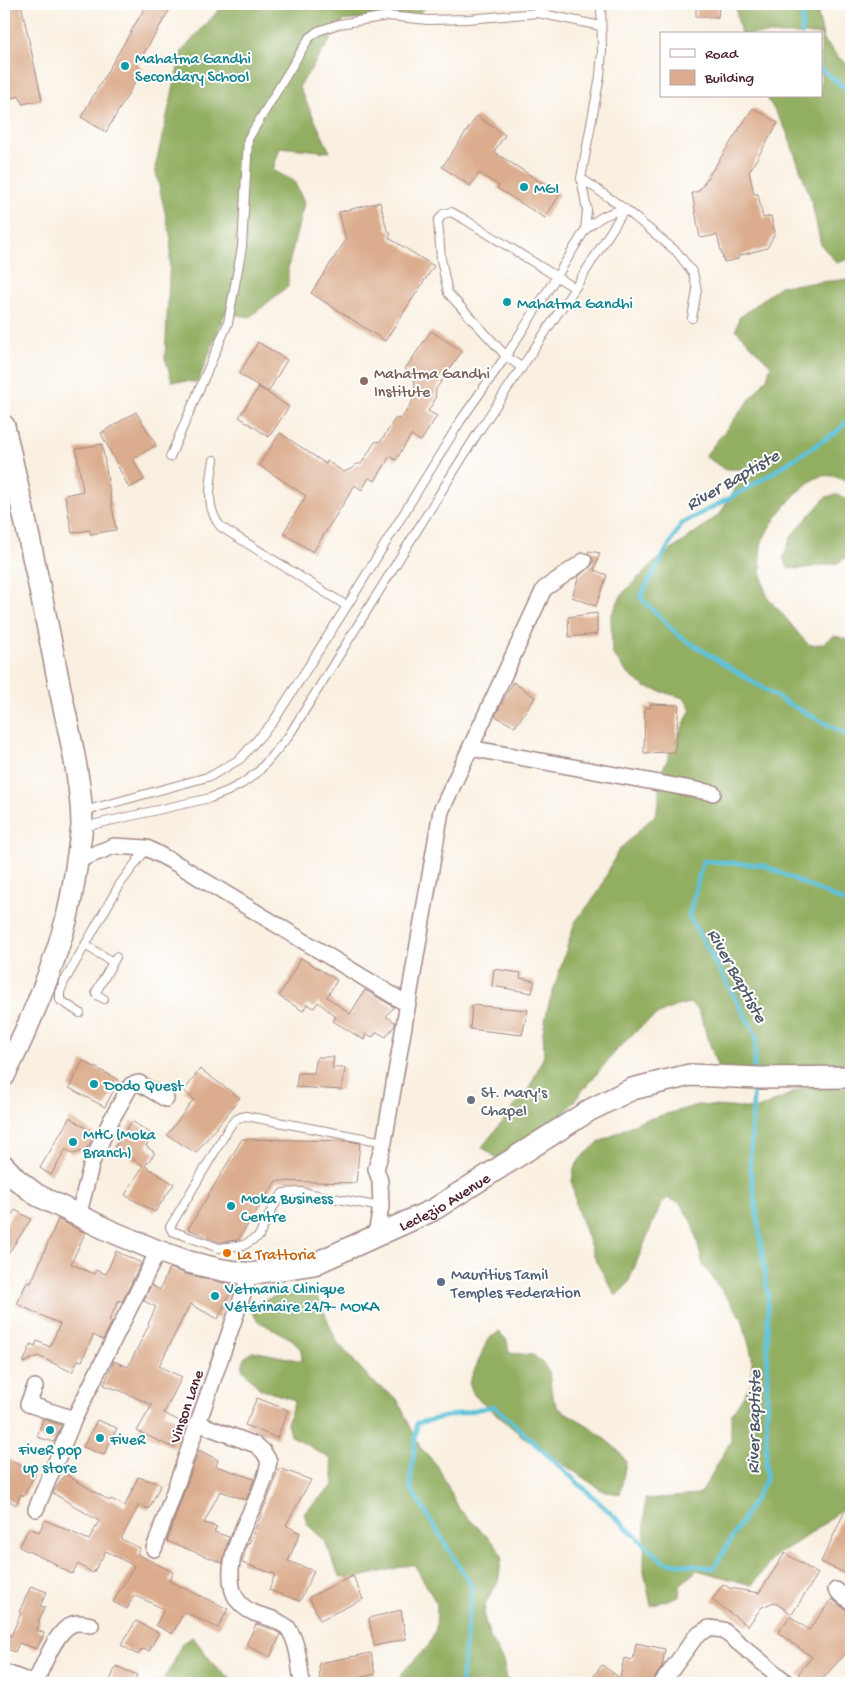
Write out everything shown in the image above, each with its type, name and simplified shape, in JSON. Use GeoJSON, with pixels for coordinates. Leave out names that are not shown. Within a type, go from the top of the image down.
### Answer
{"type":"FeatureCollection","features":[{"type":"Feature","properties":{"kind":"main road"},"geometry":{"type":"LineString","coordinates":[[4,426],[39,580],[73,755],[82,819],[66,919],[50,973],[24,1037],[4,1076]]}},
{"type":"Feature","properties":{"kind":"main road","name":"Leclezio Avenue"},"geometry":{"type":"LineString","coordinates":[[4,1166],[16,1179],[37,1195],[78,1217],[158,1251],[197,1264],[250,1274],[314,1264],[376,1234],[433,1210],[590,1110],[632,1089],[690,1075],[759,1078],[851,1077]]}},
{"type":"Feature","properties":{"kind":"main road","name":"Leclezio Avenue"},"geometry":{"type":"LineString","coordinates":[[4,1189],[37,1195]]}},
{"type":"Feature","properties":{"kind":"street"},"geometry":{"type":"LineString","coordinates":[[376,1234],[381,1208],[378,1175],[440,811],[544,589],[584,560]]}},
{"type":"Feature","properties":{"kind":"street"},"geometry":{"type":"LineString","coordinates":[[470,748],[714,793]]}},
{"type":"Feature","properties":{"kind":"street"},"geometry":{"type":"LineString","coordinates":[[76,861],[114,846],[146,848],[177,864],[407,1004]]}},
{"type":"Feature","properties":{"kind":"street"},"geometry":{"type":"LineString","coordinates":[[78,1217],[92,1162],[110,1122],[132,1085],[139,1082],[166,1099]]}},
{"type":"Feature","properties":{"kind":"street"},"geometry":{"type":"LineString","coordinates":[[36,1509],[74,1419],[158,1251]]}},
{"type":"Feature","properties":{"kind":"street","name":"Vinson Lane"},"geometry":{"type":"LineString","coordinates":[[154,1549],[250,1274]]}},
{"type":"Feature","properties":{"kind":"street"},"geometry":{"type":"LineString","coordinates":[[35,1386],[28,1404],[74,1419]]}},
{"type":"Feature","properties":{"kind":"street"},"geometry":{"type":"LineString","coordinates":[[197,1423],[256,1445],[263,1451],[269,1461],[267,1473],[241,1532],[231,1568],[232,1590],[238,1602],[253,1612],[272,1618],[287,1627],[297,1646],[302,1683]]}},
{"type":"Feature","properties":{"kind":"street"},"geometry":{"type":"LineString","coordinates":[[836,1590],[851,1602]]}},
{"type":"Feature","properties":{"kind":"street"},"geometry":{"type":"LineString","coordinates":[[4,1674],[34,1683],[60,1634],[69,1625],[78,1622],[91,1625]]}},
{"type":"Feature","properties":{"kind":"street"},"geometry":{"type":"LineString","coordinates":[[662,1683],[696,1636],[709,1628],[723,1630],[787,1683]]}},
{"type":"Feature","properties":{"kind":"lane"},"geometry":{"type":"LineString","coordinates":[[585,230],[587,210],[581,178],[600,76],[602,51],[601,4]]}},
{"type":"Feature","properties":{"kind":"lane"},"geometry":{"type":"LineString","coordinates":[[170,457],[228,323],[242,247],[248,139],[309,38],[318,31],[339,24],[388,16],[428,20],[468,19],[538,12],[601,26]]}},
{"type":"Feature","properties":{"kind":"lane"},"geometry":{"type":"LineString","coordinates":[[581,178],[626,209],[677,252],[693,273],[697,290],[692,318]]}},
{"type":"Feature","properties":{"kind":"lane"},"geometry":{"type":"LineString","coordinates":[[82,819],[211,776],[240,759],[273,722],[347,606],[461,420],[506,356],[585,230],[606,213],[626,209]]}},
{"type":"Feature","properties":{"kind":"lane"},"geometry":{"type":"LineString","coordinates":[[82,819],[210,798],[243,784],[258,772],[288,737],[479,431],[626,209]]}},
{"type":"Feature","properties":{"kind":"lane"},"geometry":{"type":"LineString","coordinates":[[522,368],[506,356],[448,293],[441,259],[438,221],[443,214],[451,212],[464,218],[575,288]]}},
{"type":"Feature","properties":{"kind":"lane"},"geometry":{"type":"LineString","coordinates":[[214,460],[210,483],[211,506],[215,520],[221,527],[347,606]]}},
{"type":"Feature","properties":{"kind":"lane"},"geometry":{"type":"LineString","coordinates":[[80,1013],[63,1003],[59,997],[64,982],[120,884],[146,848]]}},
{"type":"Feature","properties":{"kind":"lane"},"geometry":{"type":"LineString","coordinates":[[85,944],[115,959],[96,992],[97,995],[104,999]]}},
{"type":"Feature","properties":{"kind":"lane"},"geometry":{"type":"LineString","coordinates":[[381,1208],[301,1192],[283,1193],[272,1209],[259,1236],[244,1245],[219,1248],[172,1231],[170,1227],[230,1126],[240,1117],[246,1116],[384,1142]]}},
{"type":"Feature","properties":{"kind":"green space"},"geometry":{"type":"Polygon","coordinates":[[[222,4],[429,4],[420,13],[343,21],[299,87],[330,152],[280,147],[273,170],[294,181],[304,203],[288,267],[288,286],[250,317],[225,313],[198,382],[172,381],[165,358],[171,239],[155,168],[182,51],[222,4]]]}},
{"type":"Feature","properties":{"kind":"green space"},"geometry":{"type":"Polygon","coordinates":[[[736,4],[821,4],[818,15],[824,40],[839,58],[851,67],[851,258],[837,263],[821,245],[811,199],[786,130],[767,98],[822,98],[822,32],[741,32],[736,4]]]}},
{"type":"Feature","properties":{"kind":"green space"},"geometry":{"type":"Polygon","coordinates":[[[851,279],[851,484],[837,477],[822,476],[814,479],[795,494],[770,527],[761,546],[760,557],[762,578],[768,597],[809,645],[822,644],[834,636],[847,639],[851,646],[851,1076],[718,1069],[699,1011],[690,1003],[673,1007],[643,1025],[617,1050],[524,1160],[501,1161],[482,1147],[530,1087],[544,1056],[543,1031],[548,1007],[575,922],[598,893],[618,851],[655,815],[659,802],[659,777],[691,709],[684,698],[645,687],[627,673],[612,653],[611,616],[622,594],[650,566],[720,514],[747,469],[724,469],[705,456],[767,378],[771,366],[736,330],[739,318],[780,286],[851,279]]]}},
{"type":"Feature","properties":{"kind":"green space"},"geometry":{"type":"Polygon","coordinates":[[[838,494],[851,504],[851,554],[837,563],[800,569],[788,568],[783,558],[792,535],[826,497],[838,494]]]}},
{"type":"Feature","properties":{"kind":"green space"},"geometry":{"type":"Polygon","coordinates":[[[807,1086],[851,1088],[851,1501],[824,1524],[778,1553],[752,1585],[697,1570],[680,1585],[679,1596],[651,1606],[644,1571],[645,1499],[698,1495],[705,1486],[731,1441],[731,1415],[752,1382],[752,1357],[742,1318],[703,1265],[693,1225],[680,1203],[667,1198],[659,1208],[627,1285],[616,1296],[596,1261],[577,1209],[572,1182],[574,1168],[581,1158],[598,1143],[638,1122],[698,1105],[758,1109],[807,1086]]]}},
{"type":"Feature","properties":{"kind":"green space"},"geometry":{"type":"Polygon","coordinates":[[[307,1288],[317,1296],[337,1342],[372,1381],[397,1399],[420,1447],[437,1465],[459,1509],[496,1545],[502,1556],[498,1582],[485,1604],[484,1617],[491,1640],[503,1661],[508,1683],[401,1683],[402,1673],[429,1645],[436,1629],[437,1604],[414,1564],[351,1579],[339,1576],[325,1541],[307,1524],[304,1512],[334,1485],[331,1459],[290,1435],[287,1423],[295,1400],[260,1389],[242,1369],[244,1358],[253,1351],[302,1361],[301,1350],[293,1340],[258,1321],[251,1311],[259,1302],[294,1290],[307,1288]]]}},
{"type":"Feature","properties":{"kind":"green space"},"geometry":{"type":"Polygon","coordinates":[[[499,1332],[507,1340],[509,1353],[533,1355],[542,1362],[549,1372],[552,1396],[558,1408],[589,1426],[619,1451],[626,1462],[620,1494],[603,1491],[523,1437],[474,1395],[469,1383],[488,1339],[499,1332]]]}},
{"type":"Feature","properties":{"kind":"green space"},"geometry":{"type":"Polygon","coordinates":[[[193,1637],[215,1666],[236,1683],[160,1683],[172,1666],[182,1643],[193,1637]]]}},
{"type":"Feature","properties":{"kind":"building"},"geometry":{"type":"Polygon","coordinates":[[[21,4],[42,100],[22,104],[20,96],[11,98],[4,63],[4,8],[21,4]]]}},
{"type":"Feature","properties":{"kind":"building","name":"Mahatma Gandhi Secondary School"},"geometry":{"type":"Polygon","coordinates":[[[147,4],[173,4],[137,65],[143,69],[106,132],[81,117],[147,4]]]}},
{"type":"Feature","properties":{"kind":"building"},"geometry":{"type":"Polygon","coordinates":[[[696,4],[719,4],[718,17],[696,17],[696,4]]]}},
{"type":"Feature","properties":{"kind":"building"},"geometry":{"type":"Polygon","coordinates":[[[753,108],[778,123],[749,172],[754,194],[758,194],[763,218],[771,216],[775,233],[767,248],[724,262],[717,235],[700,238],[692,193],[699,191],[753,108]]]}},
{"type":"Feature","properties":{"kind":"building"},"geometry":{"type":"Polygon","coordinates":[[[477,116],[505,135],[494,152],[560,194],[545,218],[497,188],[499,186],[479,173],[470,186],[442,167],[477,116]]]}},
{"type":"Feature","properties":{"kind":"building"},"geometry":{"type":"Polygon","coordinates":[[[380,202],[387,230],[391,233],[389,238],[434,266],[385,341],[311,293],[346,240],[339,212],[380,202]]]}},
{"type":"Feature","properties":{"kind":"building"},"geometry":{"type":"Polygon","coordinates":[[[431,331],[462,351],[436,389],[435,400],[428,411],[437,416],[421,441],[411,435],[396,460],[390,456],[375,481],[369,478],[362,490],[355,485],[313,552],[283,533],[306,496],[259,465],[280,433],[326,464],[327,461],[344,472],[353,468],[356,464],[361,464],[375,442],[381,441],[395,419],[402,418],[413,400],[414,375],[405,369],[431,331]]]}},
{"type":"Feature","properties":{"kind":"building"},"geometry":{"type":"Polygon","coordinates":[[[258,342],[287,360],[268,392],[239,374],[258,342]]]}},
{"type":"Feature","properties":{"kind":"building"},"geometry":{"type":"Polygon","coordinates":[[[259,387],[289,407],[269,437],[239,417],[259,387]]]}},
{"type":"Feature","properties":{"kind":"building"},"geometry":{"type":"Polygon","coordinates":[[[136,412],[156,445],[133,459],[144,480],[129,488],[101,433],[136,412]]]}},
{"type":"Feature","properties":{"kind":"building"},"geometry":{"type":"Polygon","coordinates":[[[102,444],[116,530],[90,534],[90,530],[72,533],[65,495],[83,491],[76,449],[102,444]]]}},
{"type":"Feature","properties":{"kind":"building"},"geometry":{"type":"Polygon","coordinates":[[[589,551],[600,553],[594,570],[607,575],[596,606],[572,597],[579,576],[593,564],[593,560],[588,553],[589,551]]]}},
{"type":"Feature","properties":{"kind":"building"},"geometry":{"type":"Polygon","coordinates":[[[597,613],[597,634],[569,637],[568,617],[597,613]]]}},
{"type":"Feature","properties":{"kind":"building"},"geometry":{"type":"Polygon","coordinates":[[[513,682],[535,697],[515,727],[495,716],[513,682]]]}},
{"type":"Feature","properties":{"kind":"building"},"geometry":{"type":"Polygon","coordinates":[[[650,704],[679,705],[675,752],[644,753],[645,707],[651,708],[650,704]]]}},
{"type":"Feature","properties":{"kind":"building"},"geometry":{"type":"Polygon","coordinates":[[[301,958],[337,980],[327,997],[350,1014],[365,990],[394,1007],[386,1016],[395,1022],[395,1025],[386,1037],[377,1032],[373,1037],[366,1034],[364,1040],[333,1021],[336,1017],[318,1002],[314,1008],[307,1004],[303,1011],[279,996],[301,958]]]}},
{"type":"Feature","properties":{"kind":"building"},"geometry":{"type":"Polygon","coordinates":[[[494,969],[521,973],[520,978],[535,981],[532,993],[492,986],[494,969]]]}},
{"type":"Feature","properties":{"kind":"building"},"geometry":{"type":"Polygon","coordinates":[[[472,1005],[528,1010],[522,1035],[470,1029],[472,1005]]]}},
{"type":"Feature","properties":{"kind":"building"},"geometry":{"type":"Polygon","coordinates":[[[317,1057],[334,1057],[332,1068],[345,1068],[342,1090],[296,1087],[298,1073],[314,1073],[317,1057]]]}},
{"type":"Feature","properties":{"kind":"building","name":"Dodo Quest"},"geometry":{"type":"Polygon","coordinates":[[[83,1061],[119,1080],[105,1107],[69,1088],[83,1061]]]}},
{"type":"Feature","properties":{"kind":"building"},"geometry":{"type":"Polygon","coordinates":[[[200,1069],[240,1098],[196,1153],[167,1135],[194,1099],[184,1091],[200,1069]]]}},
{"type":"Feature","properties":{"kind":"building","name":"MHC (Moka Branch)"},"geometry":{"type":"Polygon","coordinates":[[[70,1117],[94,1134],[86,1150],[73,1154],[66,1149],[51,1175],[40,1168],[70,1117]]]}},
{"type":"Feature","properties":{"kind":"building"},"geometry":{"type":"Polygon","coordinates":[[[132,1121],[153,1135],[146,1146],[155,1153],[145,1166],[174,1184],[155,1212],[125,1195],[143,1166],[115,1147],[132,1121]]]}},
{"type":"Feature","properties":{"kind":"building","name":"Moka Business Centre"},"geometry":{"type":"Polygon","coordinates":[[[242,1139],[348,1141],[360,1143],[356,1183],[276,1181],[238,1240],[220,1242],[188,1229],[242,1139]]]}},
{"type":"Feature","properties":{"kind":"building"},"geometry":{"type":"Polygon","coordinates":[[[15,1210],[31,1219],[4,1260],[4,1227],[15,1210]]]}},
{"type":"Feature","properties":{"kind":"building"},"geometry":{"type":"Polygon","coordinates":[[[58,1219],[85,1233],[71,1264],[94,1274],[96,1270],[106,1274],[116,1251],[141,1263],[122,1302],[119,1300],[109,1320],[112,1322],[103,1340],[93,1335],[82,1361],[78,1360],[72,1372],[38,1356],[23,1363],[31,1344],[35,1346],[37,1341],[50,1347],[60,1324],[17,1304],[27,1282],[31,1283],[58,1219]]]}},
{"type":"Feature","properties":{"kind":"building"},"geometry":{"type":"Polygon","coordinates":[[[169,1268],[233,1285],[218,1319],[190,1304],[159,1366],[182,1377],[164,1413],[187,1425],[174,1448],[137,1431],[152,1405],[104,1385],[114,1361],[128,1367],[156,1307],[144,1301],[151,1285],[160,1290],[169,1268]]]}},
{"type":"Feature","properties":{"kind":"building"},"geometry":{"type":"Polygon","coordinates":[[[257,1398],[288,1410],[277,1438],[245,1425],[257,1398]]]}},
{"type":"Feature","properties":{"kind":"building","name":"FiveR pop up store"},"geometry":{"type":"Polygon","coordinates":[[[43,1419],[61,1425],[54,1442],[37,1437],[43,1419]]]}},
{"type":"Feature","properties":{"kind":"building","name":"FiveR"},"geometry":{"type":"Polygon","coordinates":[[[97,1420],[117,1428],[104,1455],[83,1447],[97,1420]]]}},
{"type":"Feature","properties":{"kind":"building"},"geometry":{"type":"Polygon","coordinates":[[[199,1450],[218,1460],[216,1466],[254,1479],[246,1500],[220,1491],[204,1523],[217,1527],[214,1532],[229,1537],[223,1563],[167,1541],[199,1450]]]}},
{"type":"Feature","properties":{"kind":"building"},"geometry":{"type":"Polygon","coordinates":[[[4,1457],[35,1473],[24,1496],[21,1494],[16,1505],[4,1497],[4,1457]]]}},
{"type":"Feature","properties":{"kind":"building"},"geometry":{"type":"Polygon","coordinates":[[[279,1468],[311,1480],[286,1525],[300,1533],[288,1561],[314,1571],[300,1601],[269,1590],[275,1574],[242,1563],[247,1544],[279,1468]]]}},
{"type":"Feature","properties":{"kind":"building"},"geometry":{"type":"Polygon","coordinates":[[[65,1474],[110,1501],[111,1499],[125,1506],[138,1477],[161,1484],[149,1509],[139,1505],[121,1539],[140,1548],[137,1554],[173,1572],[169,1581],[228,1609],[218,1628],[184,1612],[172,1634],[156,1625],[164,1609],[134,1595],[127,1609],[113,1602],[134,1566],[106,1551],[93,1573],[78,1564],[72,1574],[56,1564],[19,1547],[29,1528],[39,1532],[45,1520],[89,1540],[99,1521],[53,1493],[65,1474]]]}},
{"type":"Feature","properties":{"kind":"building"},"geometry":{"type":"Polygon","coordinates":[[[851,1498],[851,1576],[821,1562],[851,1498]]]}},
{"type":"Feature","properties":{"kind":"building"},"geometry":{"type":"Polygon","coordinates":[[[785,1553],[818,1574],[792,1614],[774,1602],[762,1607],[748,1626],[712,1600],[723,1584],[729,1588],[759,1593],[785,1553]]]}},
{"type":"Feature","properties":{"kind":"building"},"geometry":{"type":"Polygon","coordinates":[[[353,1576],[363,1599],[320,1620],[309,1597],[353,1576]]]}},
{"type":"Feature","properties":{"kind":"building"},"geometry":{"type":"Polygon","coordinates":[[[31,1586],[47,1592],[40,1606],[45,1607],[38,1622],[40,1623],[37,1630],[44,1633],[37,1649],[19,1643],[15,1652],[4,1648],[4,1633],[11,1636],[31,1586]]]}},
{"type":"Feature","properties":{"kind":"building"},"geometry":{"type":"Polygon","coordinates":[[[832,1599],[847,1611],[846,1613],[851,1617],[851,1644],[845,1654],[819,1683],[809,1683],[798,1674],[812,1657],[778,1633],[790,1616],[809,1630],[832,1599]]]}},
{"type":"Feature","properties":{"kind":"building"},"geometry":{"type":"Polygon","coordinates":[[[401,1610],[406,1639],[374,1646],[369,1618],[401,1610]]]}},
{"type":"Feature","properties":{"kind":"building"},"geometry":{"type":"Polygon","coordinates":[[[136,1621],[159,1633],[149,1651],[142,1649],[138,1655],[121,1645],[136,1621]]]}},
{"type":"Feature","properties":{"kind":"building"},"geometry":{"type":"Polygon","coordinates":[[[256,1624],[281,1634],[270,1657],[246,1645],[256,1624]]]}},
{"type":"Feature","properties":{"kind":"building"},"geometry":{"type":"Polygon","coordinates":[[[636,1643],[665,1649],[662,1667],[654,1678],[653,1683],[588,1683],[602,1665],[620,1678],[624,1658],[633,1660],[636,1643]]]}},
{"type":"Feature","properties":{"kind":"building"},"geometry":{"type":"Polygon","coordinates":[[[371,1653],[375,1674],[339,1683],[320,1683],[319,1663],[371,1653]]]}},
{"type":"Feature","properties":{"kind":"building"},"geometry":{"type":"Polygon","coordinates":[[[116,1666],[137,1675],[133,1683],[109,1683],[116,1666]]]}},
{"type":"Feature","properties":{"kind":"waterway","name":"River Baptiste"},"geometry":{"type":"LineString","coordinates":[[802,32],[803,4]]}},
{"type":"Feature","properties":{"kind":"waterway","name":"River Baptiste"},"geometry":{"type":"LineString","coordinates":[[822,70],[851,93]]}},
{"type":"Feature","properties":{"kind":"waterway","name":"River Baptiste"},"geometry":{"type":"LineString","coordinates":[[851,417],[838,431],[750,487],[681,524],[640,597],[679,636],[787,703],[851,737]]}},
{"type":"Feature","properties":{"kind":"waterway","name":"River Baptiste"},"geometry":{"type":"LineString","coordinates":[[754,1073],[756,1035],[689,916],[703,861],[763,865],[851,905]]}},
{"type":"Feature","properties":{"kind":"waterway","name":"River Baptiste"},"geometry":{"type":"LineString","coordinates":[[461,1683],[472,1587],[410,1487],[417,1423],[494,1406],[664,1562],[714,1568],[766,1480],[768,1295],[750,1164],[754,1083]]}},
{"type":"Feature","properties":{"kind":"place","name":"Mahatma Gandhi Secondary School"},"geometry":{"type":"Point","coordinates":[125,66]}},
{"type":"Feature","properties":{"kind":"place","name":"MGI"},"geometry":{"type":"Point","coordinates":[524,187]}},
{"type":"Feature","properties":{"kind":"place","name":"Mahatma Gandhi"},"geometry":{"type":"Point","coordinates":[507,302]}},
{"type":"Feature","properties":{"kind":"place","name":"Mahatma Gandhi Institute"},"geometry":{"type":"Point","coordinates":[364,381]}},
{"type":"Feature","properties":{"kind":"place","name":"Dodo Quest"},"geometry":{"type":"Point","coordinates":[94,1084]}},
{"type":"Feature","properties":{"kind":"place","name":"St. Mary's Chapel"},"geometry":{"type":"Point","coordinates":[471,1100]}},
{"type":"Feature","properties":{"kind":"place","name":"MHC (Moka Branch)"},"geometry":{"type":"Point","coordinates":[73,1142]}},
{"type":"Feature","properties":{"kind":"place","name":"Moka Business Centre"},"geometry":{"type":"Point","coordinates":[231,1206]}},
{"type":"Feature","properties":{"kind":"place","name":"La Trattoria"},"geometry":{"type":"Point","coordinates":[227,1253]}},
{"type":"Feature","properties":{"kind":"place","name":"Mauritius Tamil Temples Federation"},"geometry":{"type":"Point","coordinates":[441,1282]}},
{"type":"Feature","properties":{"kind":"place","name":"Vetmania Clinique Vétérinaire 24/7- MOKA"},"geometry":{"type":"Point","coordinates":[215,1296]}},
{"type":"Feature","properties":{"kind":"place","name":"FiveR pop up store"},"geometry":{"type":"Point","coordinates":[50,1430]}},
{"type":"Feature","properties":{"kind":"place","name":"FiveR"},"geometry":{"type":"Point","coordinates":[100,1438]}}]}
